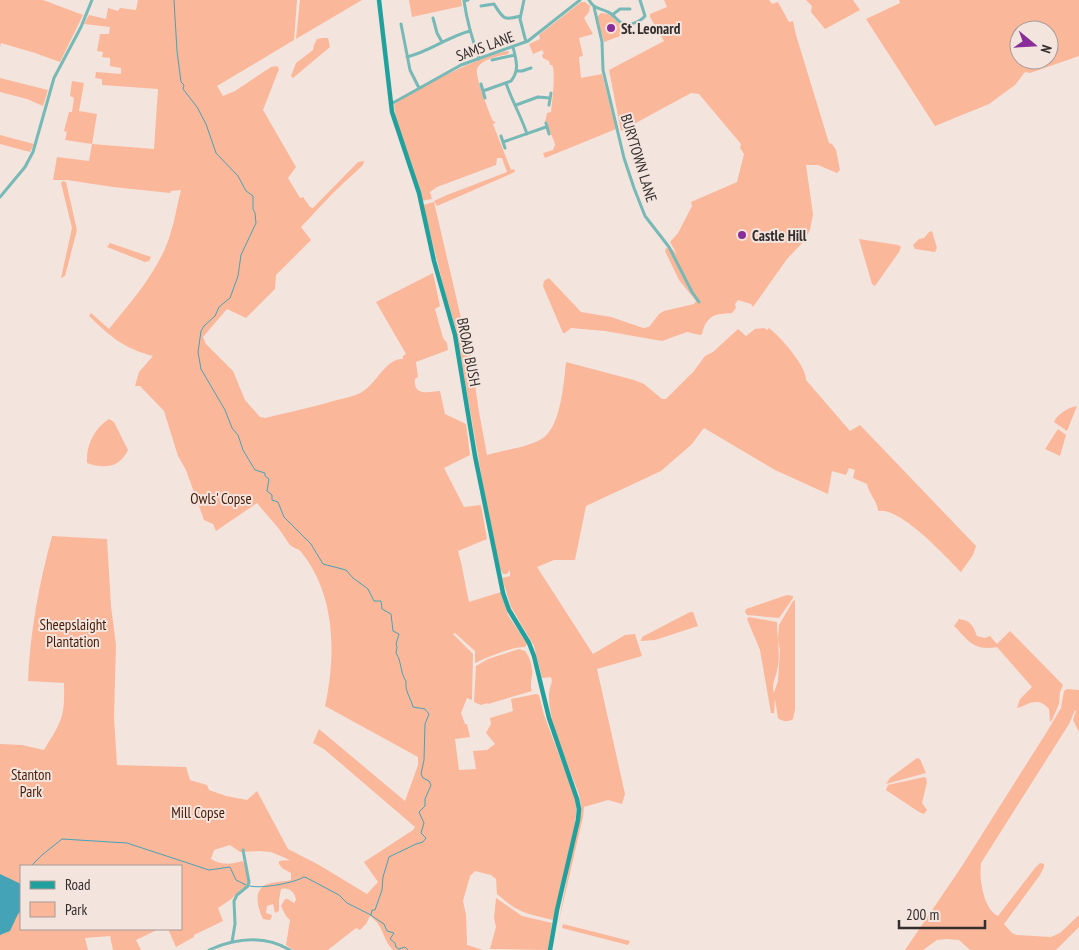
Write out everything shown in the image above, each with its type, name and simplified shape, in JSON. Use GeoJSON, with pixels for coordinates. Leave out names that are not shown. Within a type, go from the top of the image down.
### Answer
{"type":"FeatureCollection","features":[{"type":"Feature","properties":{"kind":"main road","name":"BROAD BUSH"},"geometry":{"type":"LineString","coordinates":[[379,0],[395,125],[419,193],[434,261],[455,335],[475,456],[503,593],[509,610],[531,649],[553,730],[571,776],[579,809],[550,950]]}},
{"type":"Feature","properties":{"kind":"street"},"geometry":{"type":"LineString","coordinates":[[0,197],[34,152],[54,78],[81,27],[92,0]]}},
{"type":"Feature","properties":{"kind":"street"},"geometry":{"type":"LineString","coordinates":[[468,0],[464,1],[465,15],[478,58]]}},
{"type":"Feature","properties":{"kind":"street"},"geometry":{"type":"LineString","coordinates":[[524,0],[520,16],[526,42]]}},
{"type":"Feature","properties":{"kind":"street","name":"SAMS LANE"},"geometry":{"type":"LineString","coordinates":[[391,104],[448,71],[478,58],[526,42],[580,0]]}},
{"type":"Feature","properties":{"kind":"street"},"geometry":{"type":"LineString","coordinates":[[588,0],[594,7],[626,24],[641,20],[646,16],[640,0]]}},
{"type":"Feature","properties":{"kind":"street"},"geometry":{"type":"LineString","coordinates":[[481,6],[494,4],[500,16],[505,18],[520,16]]}},
{"type":"Feature","properties":{"kind":"street","name":"BURYTOWN LANE"},"geometry":{"type":"LineString","coordinates":[[594,7],[602,46],[603,70],[624,158],[634,188],[646,216],[670,246],[692,292],[699,302]]}},
{"type":"Feature","properties":{"kind":"street"},"geometry":{"type":"LineString","coordinates":[[612,15],[620,10],[630,9]]}},
{"type":"Feature","properties":{"kind":"street"},"geometry":{"type":"LineString","coordinates":[[435,21],[437,34],[442,42]]}},
{"type":"Feature","properties":{"kind":"street"},"geometry":{"type":"LineString","coordinates":[[401,24],[404,30],[411,73],[419,88]]}},
{"type":"Feature","properties":{"kind":"street"},"geometry":{"type":"LineString","coordinates":[[407,57],[423,53],[453,36],[470,31]]}},
{"type":"Feature","properties":{"kind":"street"},"geometry":{"type":"LineString","coordinates":[[483,91],[512,80],[517,71],[513,47]]}},
{"type":"Feature","properties":{"kind":"street"},"geometry":{"type":"LineString","coordinates":[[494,61],[502,56],[515,55]]}},
{"type":"Feature","properties":{"kind":"street"},"geometry":{"type":"LineString","coordinates":[[517,71],[530,68]]}},
{"type":"Feature","properties":{"kind":"street"},"geometry":{"type":"LineString","coordinates":[[506,83],[527,134]]}},
{"type":"Feature","properties":{"kind":"street"},"geometry":{"type":"LineString","coordinates":[[481,84],[485,98]]}},
{"type":"Feature","properties":{"kind":"street"},"geometry":{"type":"LineString","coordinates":[[549,105],[551,93]]}},
{"type":"Feature","properties":{"kind":"street"},"geometry":{"type":"LineString","coordinates":[[516,105],[538,97],[550,98]]}},
{"type":"Feature","properties":{"kind":"street"},"geometry":{"type":"LineString","coordinates":[[503,142],[546,125],[549,134]]}},
{"type":"Feature","properties":{"kind":"street"},"geometry":{"type":"LineString","coordinates":[[501,136],[505,148]]}},
{"type":"Feature","properties":{"kind":"street"},"geometry":{"type":"LineString","coordinates":[[232,942],[235,924],[234,901],[237,895],[248,886],[249,882],[243,850]]}},
{"type":"Feature","properties":{"kind":"street"},"geometry":{"type":"LineString","coordinates":[[210,950],[232,942],[264,940],[290,950]]}},
{"type":"Feature","properties":{"kind":"green space"},"geometry":{"type":"Polygon","coordinates":[[[0,0],[43,0],[83,15],[60,62],[1,43],[0,47],[0,0]]]}},
{"type":"Feature","properties":{"kind":"green space"},"geometry":{"type":"Polygon","coordinates":[[[138,0],[297,0],[294,40],[217,86],[223,96],[235,91],[271,67],[277,66],[279,69],[263,110],[296,167],[288,178],[300,198],[303,197],[310,207],[313,208],[358,162],[364,161],[363,165],[301,227],[311,240],[276,275],[275,289],[246,318],[227,309],[203,337],[206,344],[233,371],[245,400],[260,417],[265,418],[350,397],[367,388],[386,367],[397,360],[403,359],[403,356],[406,354],[376,302],[433,273],[440,306],[435,309],[448,350],[416,362],[418,377],[415,379],[415,384],[416,388],[422,392],[440,391],[445,414],[466,424],[470,455],[444,468],[464,507],[481,505],[487,539],[458,551],[469,602],[501,592],[508,615],[527,644],[525,647],[506,650],[475,663],[475,651],[455,633],[453,634],[473,654],[472,700],[467,698],[461,713],[465,724],[467,724],[470,737],[455,739],[459,770],[476,769],[473,751],[487,750],[495,744],[486,733],[491,724],[490,718],[513,711],[511,699],[539,695],[544,715],[577,803],[575,826],[553,920],[529,914],[512,906],[497,894],[496,879],[491,875],[475,871],[470,876],[463,901],[466,915],[467,945],[483,950],[393,950],[375,920],[370,916],[360,930],[356,928],[328,950],[293,950],[286,945],[290,920],[281,906],[285,899],[294,903],[296,900],[293,892],[289,889],[281,889],[279,911],[275,913],[273,904],[267,906],[266,913],[272,915],[269,920],[263,919],[258,903],[259,893],[265,885],[291,880],[291,873],[279,864],[279,861],[290,860],[271,852],[240,852],[230,845],[214,850],[211,859],[226,864],[242,861],[248,871],[248,884],[218,908],[223,921],[194,935],[194,937],[176,947],[168,930],[182,930],[182,865],[20,865],[20,930],[157,930],[136,940],[141,950],[113,950],[110,936],[85,938],[88,950],[0,950],[0,744],[22,745],[44,750],[59,725],[64,704],[64,683],[28,681],[36,608],[52,536],[107,539],[111,606],[116,645],[114,717],[117,765],[186,767],[190,780],[207,785],[209,790],[226,796],[247,800],[257,791],[288,849],[367,894],[378,882],[364,862],[415,827],[324,749],[313,743],[319,729],[405,801],[418,765],[418,757],[325,706],[329,687],[332,647],[327,607],[313,570],[301,551],[290,545],[257,503],[216,531],[213,524],[204,520],[186,470],[178,456],[164,411],[140,386],[135,386],[139,372],[153,356],[118,341],[89,316],[91,313],[109,329],[144,285],[165,248],[181,190],[171,191],[170,193],[67,180],[53,180],[57,157],[89,161],[92,144],[154,149],[158,89],[102,85],[102,79],[95,78],[96,72],[121,74],[121,68],[110,66],[110,58],[102,57],[103,52],[97,51],[100,34],[109,34],[110,27],[84,24],[89,15],[106,19],[108,8],[118,11],[120,8],[136,10],[138,0]]]}},
{"type":"Feature","properties":{"kind":"green space"},"geometry":{"type":"Polygon","coordinates":[[[300,0],[362,0],[296,39],[300,0]]]}},
{"type":"Feature","properties":{"kind":"green space"},"geometry":{"type":"Polygon","coordinates":[[[409,0],[461,0],[462,6],[412,17],[409,0]]]}},
{"type":"Feature","properties":{"kind":"green space"},"geometry":{"type":"Polygon","coordinates":[[[664,0],[769,0],[772,4],[778,2],[789,22],[793,21],[829,143],[836,150],[840,170],[837,173],[818,165],[806,165],[813,214],[810,230],[803,242],[787,259],[753,307],[751,304],[738,300],[735,304],[736,308],[732,313],[716,315],[709,319],[702,334],[687,332],[662,341],[605,331],[571,328],[563,333],[543,286],[544,281],[549,278],[581,312],[611,317],[643,328],[649,327],[659,314],[664,311],[694,304],[696,301],[679,280],[665,251],[666,248],[672,249],[677,254],[670,242],[678,233],[692,206],[691,202],[737,182],[744,154],[740,148],[741,144],[699,94],[691,93],[621,131],[609,70],[664,41],[650,14],[667,7],[664,0]]]}},
{"type":"Feature","properties":{"kind":"green space"},"geometry":{"type":"Polygon","coordinates":[[[806,0],[853,0],[860,10],[825,29],[811,12],[812,6],[806,0]]]}},
{"type":"Feature","properties":{"kind":"green space"},"geometry":{"type":"Polygon","coordinates":[[[899,0],[1079,0],[1079,56],[1059,63],[1059,20],[1009,20],[1009,70],[1039,70],[1030,73],[1025,72],[1015,85],[989,104],[935,126],[866,19],[900,3],[899,0]]]}},
{"type":"Feature","properties":{"kind":"green space"},"geometry":{"type":"Polygon","coordinates":[[[581,2],[585,2],[590,6],[589,12],[584,18],[593,34],[579,38],[583,56],[579,57],[581,78],[602,74],[616,129],[545,158],[543,153],[553,150],[555,145],[548,122],[545,122],[547,113],[551,112],[554,74],[552,65],[543,58],[542,55],[544,53],[542,50],[533,54],[529,44],[540,39],[539,35],[581,2]]]}},
{"type":"Feature","properties":{"kind":"green space"},"geometry":{"type":"Polygon","coordinates":[[[601,13],[609,14],[620,24],[620,36],[604,42],[597,17],[601,13]]]}},
{"type":"Feature","properties":{"kind":"green space"},"geometry":{"type":"Polygon","coordinates":[[[328,38],[330,47],[293,78],[291,76],[296,63],[313,50],[317,39],[328,38]]]}},
{"type":"Feature","properties":{"kind":"green space"},"geometry":{"type":"Polygon","coordinates":[[[509,51],[508,54],[491,58],[482,63],[477,69],[477,73],[480,87],[493,121],[496,122],[493,124],[511,170],[514,169],[515,172],[437,206],[434,201],[507,172],[502,158],[497,158],[496,165],[437,187],[430,192],[432,199],[421,201],[412,165],[397,125],[394,105],[415,91],[450,73],[485,58],[509,51]]]}},
{"type":"Feature","properties":{"kind":"green space"},"geometry":{"type":"Polygon","coordinates":[[[0,78],[48,90],[43,106],[27,99],[0,92],[0,78]]]}},
{"type":"Feature","properties":{"kind":"green space"},"geometry":{"type":"Polygon","coordinates":[[[72,81],[84,83],[79,111],[97,114],[92,144],[65,140],[67,132],[64,131],[69,112],[72,112],[74,98],[70,96],[72,81]]]}},
{"type":"Feature","properties":{"kind":"green space"},"geometry":{"type":"Polygon","coordinates":[[[0,135],[34,144],[30,152],[0,144],[0,135]]]}},
{"type":"Feature","properties":{"kind":"green space"},"geometry":{"type":"Polygon","coordinates":[[[63,181],[66,182],[77,230],[65,276],[61,278],[72,228],[61,183],[63,181]]]}},
{"type":"Feature","properties":{"kind":"green space"},"geometry":{"type":"Polygon","coordinates":[[[434,202],[461,318],[467,317],[470,323],[464,328],[469,343],[487,455],[531,444],[543,438],[549,432],[558,414],[566,362],[634,380],[644,384],[662,399],[666,399],[694,371],[705,356],[713,352],[738,329],[746,336],[755,329],[764,328],[767,330],[769,328],[792,352],[805,374],[806,380],[850,431],[860,425],[976,546],[973,555],[961,572],[910,524],[898,516],[878,511],[877,504],[867,484],[853,478],[855,470],[849,468],[846,475],[832,471],[828,494],[775,470],[704,428],[691,445],[661,471],[586,506],[575,560],[554,560],[537,567],[593,654],[625,635],[635,634],[642,656],[597,669],[625,794],[622,804],[608,800],[584,807],[558,925],[581,807],[579,795],[553,722],[549,693],[552,682],[551,677],[542,678],[534,646],[511,607],[502,578],[510,576],[510,570],[507,574],[503,574],[500,569],[485,496],[456,329],[423,205],[434,202]]]}},
{"type":"Feature","properties":{"kind":"green space"},"geometry":{"type":"Polygon","coordinates":[[[932,231],[937,248],[935,252],[915,249],[913,245],[932,231]]]}},
{"type":"Feature","properties":{"kind":"green space"},"geometry":{"type":"Polygon","coordinates":[[[859,239],[901,247],[875,286],[872,284],[859,239]]]}},
{"type":"Feature","properties":{"kind":"green space"},"geometry":{"type":"Polygon","coordinates":[[[110,243],[151,257],[149,261],[145,262],[107,247],[110,243]]]}},
{"type":"Feature","properties":{"kind":"green space"},"geometry":{"type":"Polygon","coordinates":[[[1077,406],[1067,431],[1054,422],[1064,411],[1077,406]]]}},
{"type":"Feature","properties":{"kind":"green space"},"geometry":{"type":"Polygon","coordinates":[[[109,419],[114,422],[128,450],[125,456],[111,466],[87,463],[88,450],[92,438],[109,419]]]}},
{"type":"Feature","properties":{"kind":"green space"},"geometry":{"type":"Polygon","coordinates":[[[1058,429],[1066,435],[1060,456],[1045,449],[1058,429]]]}},
{"type":"Feature","properties":{"kind":"green space"},"geometry":{"type":"Polygon","coordinates":[[[787,595],[793,596],[793,598],[779,618],[747,615],[745,612],[746,609],[787,595]]]}},
{"type":"Feature","properties":{"kind":"green space"},"geometry":{"type":"Polygon","coordinates":[[[795,600],[795,709],[793,719],[787,721],[778,718],[775,699],[774,713],[771,713],[760,650],[747,619],[749,617],[777,622],[778,640],[779,625],[795,600]],[[778,640],[779,659],[773,684],[774,693],[778,681],[780,650],[778,640]]]}},
{"type":"Feature","properties":{"kind":"green space"},"geometry":{"type":"Polygon","coordinates":[[[693,612],[698,626],[655,640],[641,641],[642,637],[693,612]]]}},
{"type":"Feature","properties":{"kind":"green space"},"geometry":{"type":"Polygon","coordinates":[[[959,619],[971,624],[977,636],[985,638],[990,636],[997,644],[1010,631],[1063,685],[1059,704],[1050,722],[1049,709],[1041,703],[1033,702],[1017,708],[1020,699],[1032,687],[997,647],[982,648],[972,644],[954,626],[959,619]]]}},
{"type":"Feature","properties":{"kind":"green space"},"geometry":{"type":"Polygon","coordinates":[[[519,649],[525,651],[531,663],[532,691],[488,704],[481,705],[474,702],[476,666],[488,659],[519,649]]]}},
{"type":"Feature","properties":{"kind":"green space"},"geometry":{"type":"Polygon","coordinates":[[[1067,689],[1079,690],[1079,732],[1073,720],[1075,710],[1069,724],[981,863],[981,877],[983,893],[989,907],[998,916],[1035,868],[1040,863],[1044,864],[1040,875],[1004,924],[1012,933],[1017,935],[1051,937],[1060,933],[1079,915],[1079,927],[1056,950],[970,950],[959,940],[947,939],[937,940],[923,950],[905,950],[962,866],[1048,730],[1061,708],[1064,691],[1067,689]]]}},
{"type":"Feature","properties":{"kind":"green space"},"geometry":{"type":"Polygon","coordinates":[[[917,758],[920,759],[926,773],[886,784],[890,778],[917,758]]]}},
{"type":"Feature","properties":{"kind":"green space"},"geometry":{"type":"Polygon","coordinates":[[[924,777],[927,782],[922,803],[927,810],[924,814],[886,790],[888,785],[924,777]]]}},
{"type":"Feature","properties":{"kind":"green space"},"geometry":{"type":"Polygon","coordinates":[[[496,898],[522,916],[552,923],[548,950],[490,949],[496,927],[494,918],[496,898]]]}},
{"type":"Feature","properties":{"kind":"green space"},"geometry":{"type":"Polygon","coordinates":[[[563,924],[630,941],[628,945],[562,928],[563,924]]]}},
{"type":"Feature","properties":{"kind":"water"},"geometry":{"type":"Polygon","coordinates":[[[0,874],[20,884],[20,912],[10,931],[0,935],[0,874]]]}},
{"type":"Feature","properties":{"kind":"waterway"},"geometry":{"type":"LineString","coordinates":[[174,0],[177,51],[181,82],[184,85],[183,89],[197,107],[206,124],[216,153],[238,176],[246,191],[253,196],[256,223],[241,255],[238,276],[230,298],[219,307],[215,316],[201,331],[198,352],[201,369],[225,410],[232,428],[238,435],[243,450],[255,470],[265,473],[265,476],[269,479],[267,491],[272,495],[272,500],[278,502],[284,517],[311,544],[323,564],[346,570],[368,589],[374,601],[381,601],[382,609],[391,614],[393,631],[399,634],[396,653],[406,681],[408,694],[413,707],[425,709],[429,714],[425,724],[424,760],[421,774],[431,785],[425,799],[425,806],[419,812],[424,823],[421,833],[426,838],[423,842],[389,857],[383,877],[382,890],[375,910],[372,910],[371,915]]}},
{"type":"Feature","properties":{"kind":"waterway"},"geometry":{"type":"LineString","coordinates":[[32,865],[62,839],[127,843],[209,870],[230,867],[236,880],[246,885]]}},
{"type":"Feature","properties":{"kind":"waterway"},"geometry":{"type":"LineString","coordinates":[[250,886],[277,885],[304,877],[307,878],[339,895],[347,903],[384,924],[387,931],[394,933],[390,939],[395,943],[396,947],[399,949],[405,947],[408,950]]}},
{"type":"Feature","properties":{"kind":"place","name":"St. Leonard"},"geometry":{"type":"Point","coordinates":[611,28]}},
{"type":"Feature","properties":{"kind":"place","name":"Castle Hill"},"geometry":{"type":"Point","coordinates":[742,235]}},
{"type":"Feature","properties":{"kind":"park label","name":"Owls' Copse"},"geometry":{"type":"Point","coordinates":[221,498]}},
{"type":"Feature","properties":{"kind":"park label","name":"Sheepslaight Plantation"},"geometry":{"type":"Point","coordinates":[73,632]}},
{"type":"Feature","properties":{"kind":"park label","name":"Stanton Park"},"geometry":{"type":"Point","coordinates":[31,782]}},
{"type":"Feature","properties":{"kind":"park label","name":"Mill Copse"},"geometry":{"type":"Point","coordinates":[198,812]}}]}
